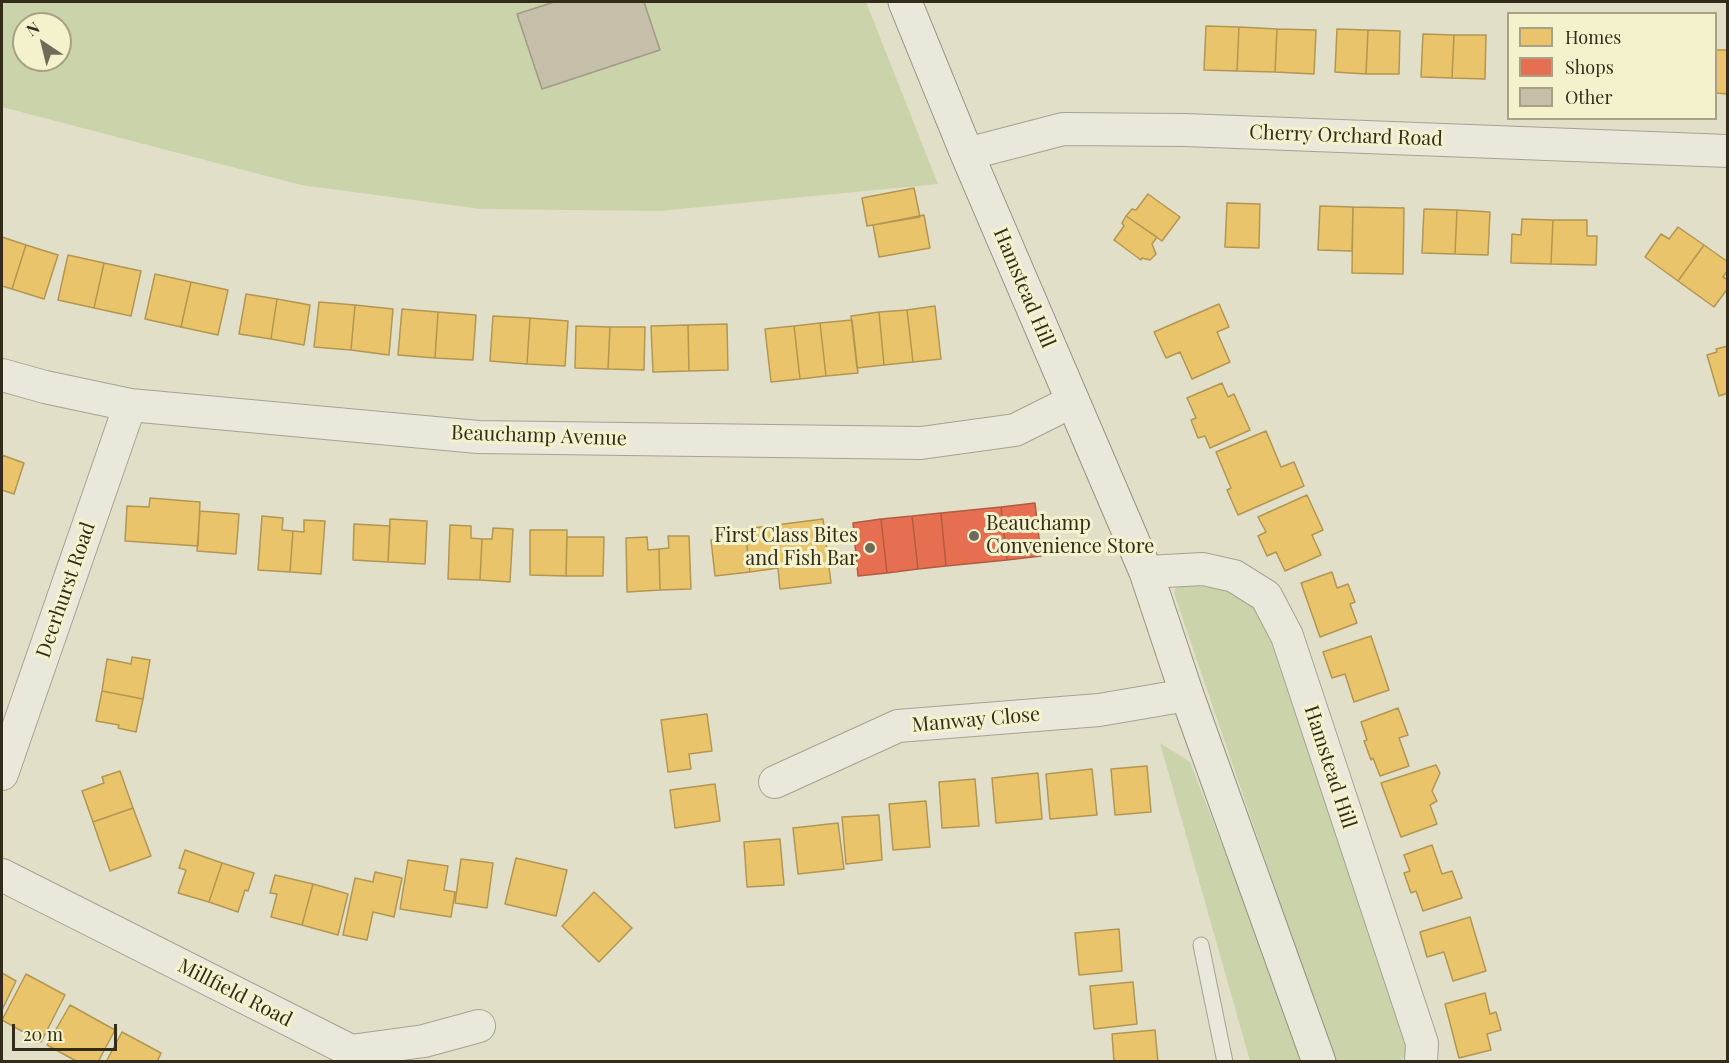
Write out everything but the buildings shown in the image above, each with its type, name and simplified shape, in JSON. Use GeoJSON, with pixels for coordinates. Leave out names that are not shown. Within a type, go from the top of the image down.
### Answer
{"type":"FeatureCollection","features":[{"type":"Feature","properties":{"kind":"main road","name":"Hamstead Hill"},"geometry":{"type":"LineString","coordinates":[[905,2],[967,154],[1146,572],[1319,1062]]}},
{"type":"Feature","properties":{"kind":"street","name":"Cherry Orchard Road"},"geometry":{"type":"LineString","coordinates":[[967,154],[1063,129],[1185,130],[1728,151]]}},
{"type":"Feature","properties":{"kind":"street","name":"Beauchamp Avenue"},"geometry":{"type":"LineString","coordinates":[[2,375],[45,387],[130,405],[478,437],[921,443],[1015,430],[1073,401]]}},
{"type":"Feature","properties":{"kind":"street","name":"Deerhurst Road"},"geometry":{"type":"LineString","coordinates":[[2,774],[130,405]]}},
{"type":"Feature","properties":{"kind":"street","name":"Hamstead Hill"},"geometry":{"type":"LineString","coordinates":[[1146,572],[1203,569],[1234,576],[1266,596],[1287,636],[1422,1043],[1421,1062]]}},
{"type":"Feature","properties":{"kind":"street","name":"Manway Close"},"geometry":{"type":"LineString","coordinates":[[774,782],[898,726],[1098,710],[1188,695]]}},
{"type":"Feature","properties":{"kind":"street","name":"Millfield Road"},"geometry":{"type":"LineString","coordinates":[[2,875],[351,1052],[424,1041],[479,1026]]}},
{"type":"Feature","properties":{"kind":"lane"},"geometry":{"type":"LineString","coordinates":[[1201,945],[1225,1062]]}},
{"type":"Feature","properties":{"kind":"green space"},"geometry":{"type":"Polygon","coordinates":[[[2,2],[866,2],[938,184],[659,211],[481,209],[301,185],[2,107],[2,2]]]}},
{"type":"Feature","properties":{"kind":"green space"},"geometry":{"type":"Polygon","coordinates":[[[1237,584],[1266,612],[1408,1036],[1406,1054],[1401,1061],[1334,1061],[1174,593],[1176,585],[1237,584]]]}},
{"type":"Feature","properties":{"kind":"green space"},"geometry":{"type":"Polygon","coordinates":[[[1160,743],[1190,762],[1275,983],[1300,1061],[1250,1061],[1160,743]]]}},
{"type":"Feature","properties":{"kind":"place","name":"Beauchamp Convenience Store"},"geometry":{"type":"Point","coordinates":[974,536]}},
{"type":"Feature","properties":{"kind":"place","name":"First Class Bites and Fish Bar"},"geometry":{"type":"Point","coordinates":[870,548]}}]}
